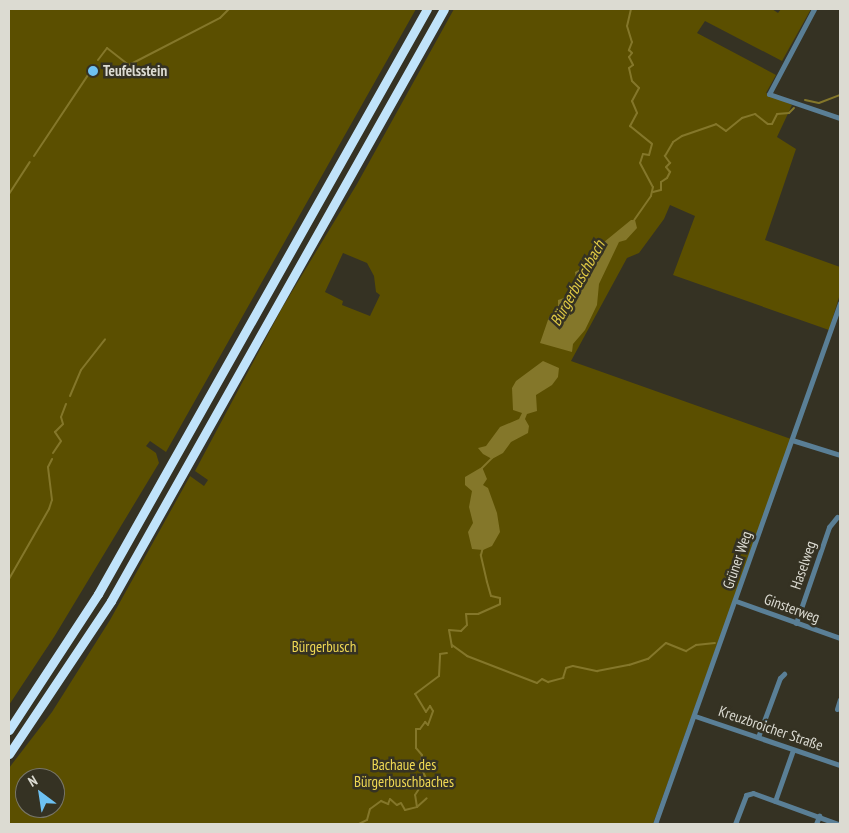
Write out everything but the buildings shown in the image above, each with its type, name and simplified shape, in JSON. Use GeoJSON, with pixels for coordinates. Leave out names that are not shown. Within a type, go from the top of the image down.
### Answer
{"type":"FeatureCollection","features":[{"type":"Feature","properties":{"kind":"highway"},"geometry":{"type":"LineString","coordinates":[[9,730],[98,594],[427,9]]}},
{"type":"Feature","properties":{"kind":"highway"},"geometry":{"type":"LineString","coordinates":[[9,754],[111,602],[444,9]]}},
{"type":"Feature","properties":{"kind":"street"},"geometry":{"type":"LineString","coordinates":[[814,9],[769,94],[840,118]]}},
{"type":"Feature","properties":{"kind":"street","name":"Grüner Weg"},"geometry":{"type":"LineString","coordinates":[[655,824],[736,601],[840,302]]}},
{"type":"Feature","properties":{"kind":"street"},"geometry":{"type":"LineString","coordinates":[[792,440],[840,455]]}},
{"type":"Feature","properties":{"kind":"street","name":"Haselweg"},"geometry":{"type":"LineString","coordinates":[[796,623],[829,527],[837,517]]}},
{"type":"Feature","properties":{"kind":"street","name":"Ginsterweg"},"geometry":{"type":"LineString","coordinates":[[736,601],[840,638]]}},
{"type":"Feature","properties":{"kind":"street"},"geometry":{"type":"LineString","coordinates":[[758,737],[784,674]]}},
{"type":"Feature","properties":{"kind":"street"},"geometry":{"type":"LineString","coordinates":[[837,709],[840,699]]}},
{"type":"Feature","properties":{"kind":"street","name":"Kreuzbroicher Straße"},"geometry":{"type":"LineString","coordinates":[[695,716],[840,765]]}},
{"type":"Feature","properties":{"kind":"street"},"geometry":{"type":"LineString","coordinates":[[776,801],[793,750]]}},
{"type":"Feature","properties":{"kind":"street"},"geometry":{"type":"LineString","coordinates":[[735,824],[746,795],[753,793],[838,824]]}},
{"type":"Feature","properties":{"kind":"street"},"geometry":{"type":"LineString","coordinates":[[816,824],[819,816]]}},
{"type":"Feature","properties":{"kind":"green space"},"geometry":{"type":"Polygon","coordinates":[[[9,9],[416,9],[166,452],[150,441],[146,446],[156,453],[159,463],[54,637],[9,705],[9,9]]]}},
{"type":"Feature","properties":{"kind":"green space","name":"Bürgerbusch"},"geometry":{"type":"Polygon","coordinates":[[[454,9],[772,9],[778,13],[781,9],[811,9],[782,61],[705,21],[697,33],[776,75],[766,93],[792,105],[777,137],[796,149],[765,240],[840,267],[840,294],[829,330],[673,275],[695,216],[670,205],[664,219],[639,253],[627,258],[571,361],[791,439],[653,824],[9,824],[9,768],[52,712],[110,620],[190,476],[204,486],[208,480],[195,471],[282,308],[357,184],[454,9]],[[343,253],[325,292],[343,301],[342,305],[370,316],[380,295],[376,292],[374,276],[367,263],[343,253]]]}},
{"type":"Feature","properties":{"kind":"water"},"geometry":{"type":"Polygon","coordinates":[[[631,220],[635,220],[637,228],[626,240],[619,242],[599,284],[597,305],[585,330],[573,344],[572,352],[540,343],[549,317],[558,308],[558,300],[564,298],[576,279],[575,272],[588,265],[598,247],[631,220]]]}},
{"type":"Feature","properties":{"kind":"water"},"geometry":{"type":"Polygon","coordinates":[[[543,361],[559,368],[558,377],[552,385],[536,395],[537,411],[527,414],[525,419],[529,426],[528,433],[511,442],[503,453],[492,459],[483,454],[478,448],[486,446],[500,427],[519,419],[522,413],[513,410],[512,388],[516,381],[543,361]]]}},
{"type":"Feature","properties":{"kind":"water"},"geometry":{"type":"Polygon","coordinates":[[[482,467],[487,479],[483,485],[488,488],[497,513],[500,532],[492,546],[483,550],[472,549],[468,532],[473,523],[469,507],[472,491],[465,485],[465,477],[482,467]]]}},
{"type":"Feature","properties":{"kind":"waterway"},"geometry":{"type":"LineString","coordinates":[[98,60],[107,48],[129,65],[220,18],[229,9]]}},
{"type":"Feature","properties":{"kind":"waterway","name":"Bürgerbuschbach"},"geometry":{"type":"LineString","coordinates":[[631,9],[627,26],[632,42],[629,50],[632,53],[629,57],[633,65],[629,68],[632,81],[639,88],[632,101],[637,113],[630,126],[652,144],[649,155],[643,154],[640,163],[653,187],[651,196],[634,220]]}},
{"type":"Feature","properties":{"kind":"waterway"},"geometry":{"type":"LineString","coordinates":[[34,156],[94,66]]}},
{"type":"Feature","properties":{"kind":"waterway"},"geometry":{"type":"LineString","coordinates":[[805,100],[819,103],[840,95]]}},
{"type":"Feature","properties":{"kind":"waterway"},"geometry":{"type":"LineString","coordinates":[[653,192],[661,190],[661,182],[667,178],[670,172],[666,167],[670,163],[665,156],[673,142],[682,136],[716,124],[726,131],[742,118],[755,114],[768,124],[772,124],[777,114],[789,113],[794,108]]}},
{"type":"Feature","properties":{"kind":"waterway"},"geometry":{"type":"LineString","coordinates":[[9,194],[30,162]]}},
{"type":"Feature","properties":{"kind":"waterway"},"geometry":{"type":"LineString","coordinates":[[70,396],[81,370],[105,339]]}},
{"type":"Feature","properties":{"kind":"waterway"},"geometry":{"type":"LineString","coordinates":[[53,453],[61,441],[55,432],[63,424],[61,417],[66,404]]}},
{"type":"Feature","properties":{"kind":"waterway","name":"Bürgerbuschbach"},"geometry":{"type":"LineString","coordinates":[[482,468],[492,458]]}},
{"type":"Feature","properties":{"kind":"waterway"},"geometry":{"type":"LineString","coordinates":[[9,579],[49,509],[52,500],[48,467],[52,459]]}},
{"type":"Feature","properties":{"kind":"waterway","name":"Bürgerbuschbach"},"geometry":{"type":"LineString","coordinates":[[452,647],[449,630],[461,631],[467,625],[466,614],[478,614],[500,604],[500,598],[491,596],[481,555],[483,547]]}},
{"type":"Feature","properties":{"kind":"waterway"},"geometry":{"type":"LineString","coordinates":[[452,645],[467,656],[537,683],[542,679],[548,682],[563,678],[566,668],[573,666],[597,671],[629,665],[648,659],[666,643],[686,651],[696,645],[715,643]]}},
{"type":"Feature","properties":{"kind":"waterway","name":"Bürgerbuschbach"},"geometry":{"type":"LineString","coordinates":[[359,824],[367,820],[370,809],[381,801],[388,804],[390,799],[397,805],[401,803],[405,810],[417,807],[415,795],[426,778],[420,766],[422,755],[416,748],[416,729],[420,729],[425,722],[428,725],[433,711],[430,706],[426,712],[415,694],[439,676],[440,654],[447,653]]}},
{"type":"Feature","properties":{"kind":"waterway"},"geometry":{"type":"LineString","coordinates":[[417,807],[427,798]]}},
{"type":"Feature","properties":{"kind":"place","name":"Teufelsstein"},"geometry":{"type":"Point","coordinates":[93,71]}},
{"type":"Feature","properties":{"kind":"park label","name":"Bachaue des Bürgerbuschbaches"},"geometry":{"type":"Point","coordinates":[404,772]}}]}
